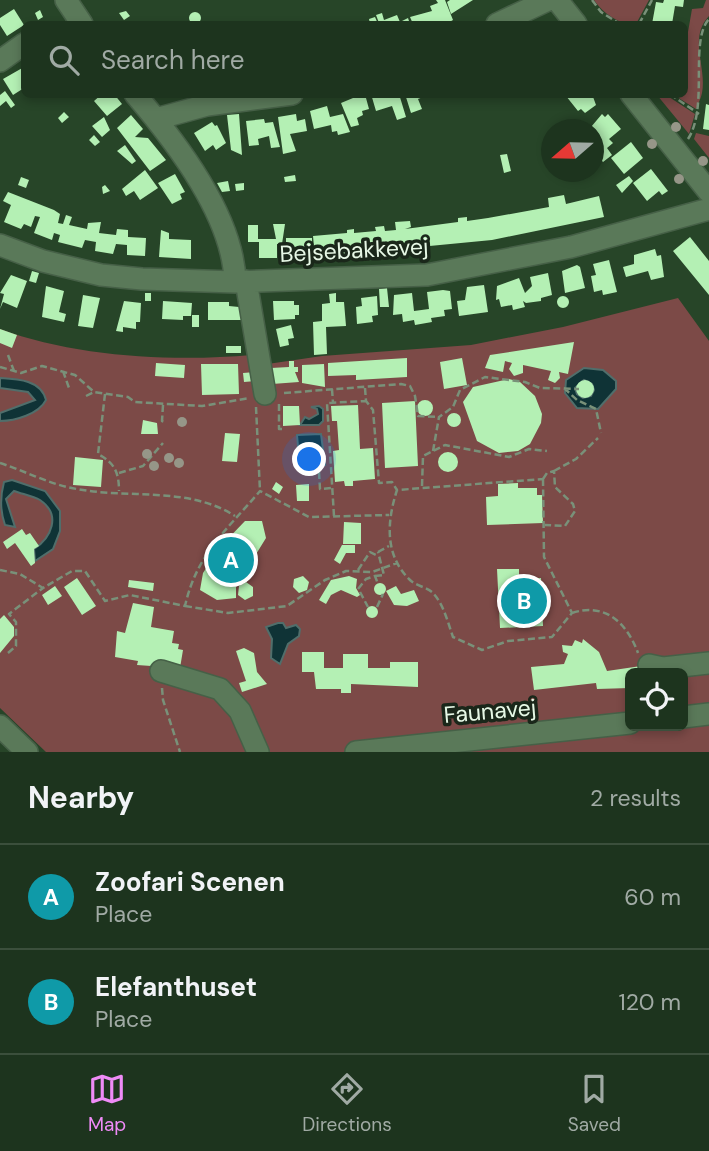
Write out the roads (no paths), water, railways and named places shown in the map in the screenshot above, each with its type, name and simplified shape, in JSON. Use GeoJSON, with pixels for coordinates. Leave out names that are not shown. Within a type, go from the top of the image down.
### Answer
{"type":"FeatureCollection","features":[{"type":"Feature","properties":{"kind":"street"},"geometry":{"type":"LineString","coordinates":[[503,21],[548,0]]}},
{"type":"Feature","properties":{"kind":"street"},"geometry":{"type":"LineString","coordinates":[[557,0],[574,21]]}},
{"type":"Feature","properties":{"kind":"street"},"geometry":{"type":"LineString","coordinates":[[0,61],[21,46]]}},
{"type":"Feature","properties":{"kind":"street"},"geometry":{"type":"LineString","coordinates":[[138,98],[191,168],[231,249],[241,281],[265,394]]}},
{"type":"Feature","properties":{"kind":"street"},"geometry":{"type":"LineString","coordinates":[[156,120],[206,105],[261,98]]}},
{"type":"Feature","properties":{"kind":"street"},"geometry":{"type":"LineString","coordinates":[[634,98],[709,192]]}},
{"type":"Feature","properties":{"kind":"street","name":"Bejsebakkevej"},"geometry":{"type":"LineString","coordinates":[[0,245],[43,261],[101,275],[241,281],[426,275],[571,247],[709,209]]}},
{"type":"Feature","properties":{"kind":"street"},"geometry":{"type":"LineString","coordinates":[[649,665],[663,668],[709,663]]}},
{"type":"Feature","properties":{"kind":"street"},"geometry":{"type":"LineString","coordinates":[[161,671],[220,689],[240,711],[257,752]]}},
{"type":"Feature","properties":{"kind":"street"},"geometry":{"type":"LineString","coordinates":[[688,717],[709,715]]}},
{"type":"Feature","properties":{"kind":"street","name":"Faunavej"},"geometry":{"type":"LineString","coordinates":[[356,752],[625,724]]}},
{"type":"Feature","properties":{"kind":"street"},"geometry":{"type":"LineString","coordinates":[[0,726],[27,752]]}},
{"type":"Feature","properties":{"kind":"water"},"geometry":{"type":"Polygon","coordinates":[[[584,368],[603,370],[616,381],[616,389],[598,409],[577,408],[565,393],[566,380],[584,368]],[[584,380],[575,388],[577,394],[583,398],[591,396],[594,390],[592,384],[584,380]]]}},
{"type":"Feature","properties":{"kind":"water"},"geometry":{"type":"Polygon","coordinates":[[[0,378],[21,380],[34,385],[46,400],[26,416],[0,421],[0,413],[35,400],[28,392],[0,388],[0,378]]]}},
{"type":"Feature","properties":{"kind":"water"},"geometry":{"type":"Polygon","coordinates":[[[319,406],[323,409],[323,421],[319,425],[300,425],[305,417],[309,419],[318,414],[317,409],[311,407],[319,406]]]}},
{"type":"Feature","properties":{"kind":"water"},"geometry":{"type":"Polygon","coordinates":[[[321,434],[325,465],[300,468],[297,435],[321,434]]]}},
{"type":"Feature","properties":{"kind":"water"},"geometry":{"type":"Polygon","coordinates":[[[12,480],[45,491],[60,511],[60,531],[53,549],[35,561],[34,549],[45,539],[52,526],[51,512],[40,500],[14,491],[6,499],[15,527],[5,525],[1,509],[2,493],[4,482],[12,480]]]}},
{"type":"Feature","properties":{"kind":"water"},"geometry":{"type":"Polygon","coordinates":[[[283,623],[286,628],[296,625],[300,629],[299,636],[288,644],[280,664],[271,658],[272,639],[266,627],[283,623]]]}},
{"type":"Feature","properties":{"kind":"place","name":"Zoofari Scenen"},"geometry":{"type":"Point","coordinates":[231,560]}},
{"type":"Feature","properties":{"kind":"place","name":"Elefanthuset"},"geometry":{"type":"Point","coordinates":[524,601]}}]}
